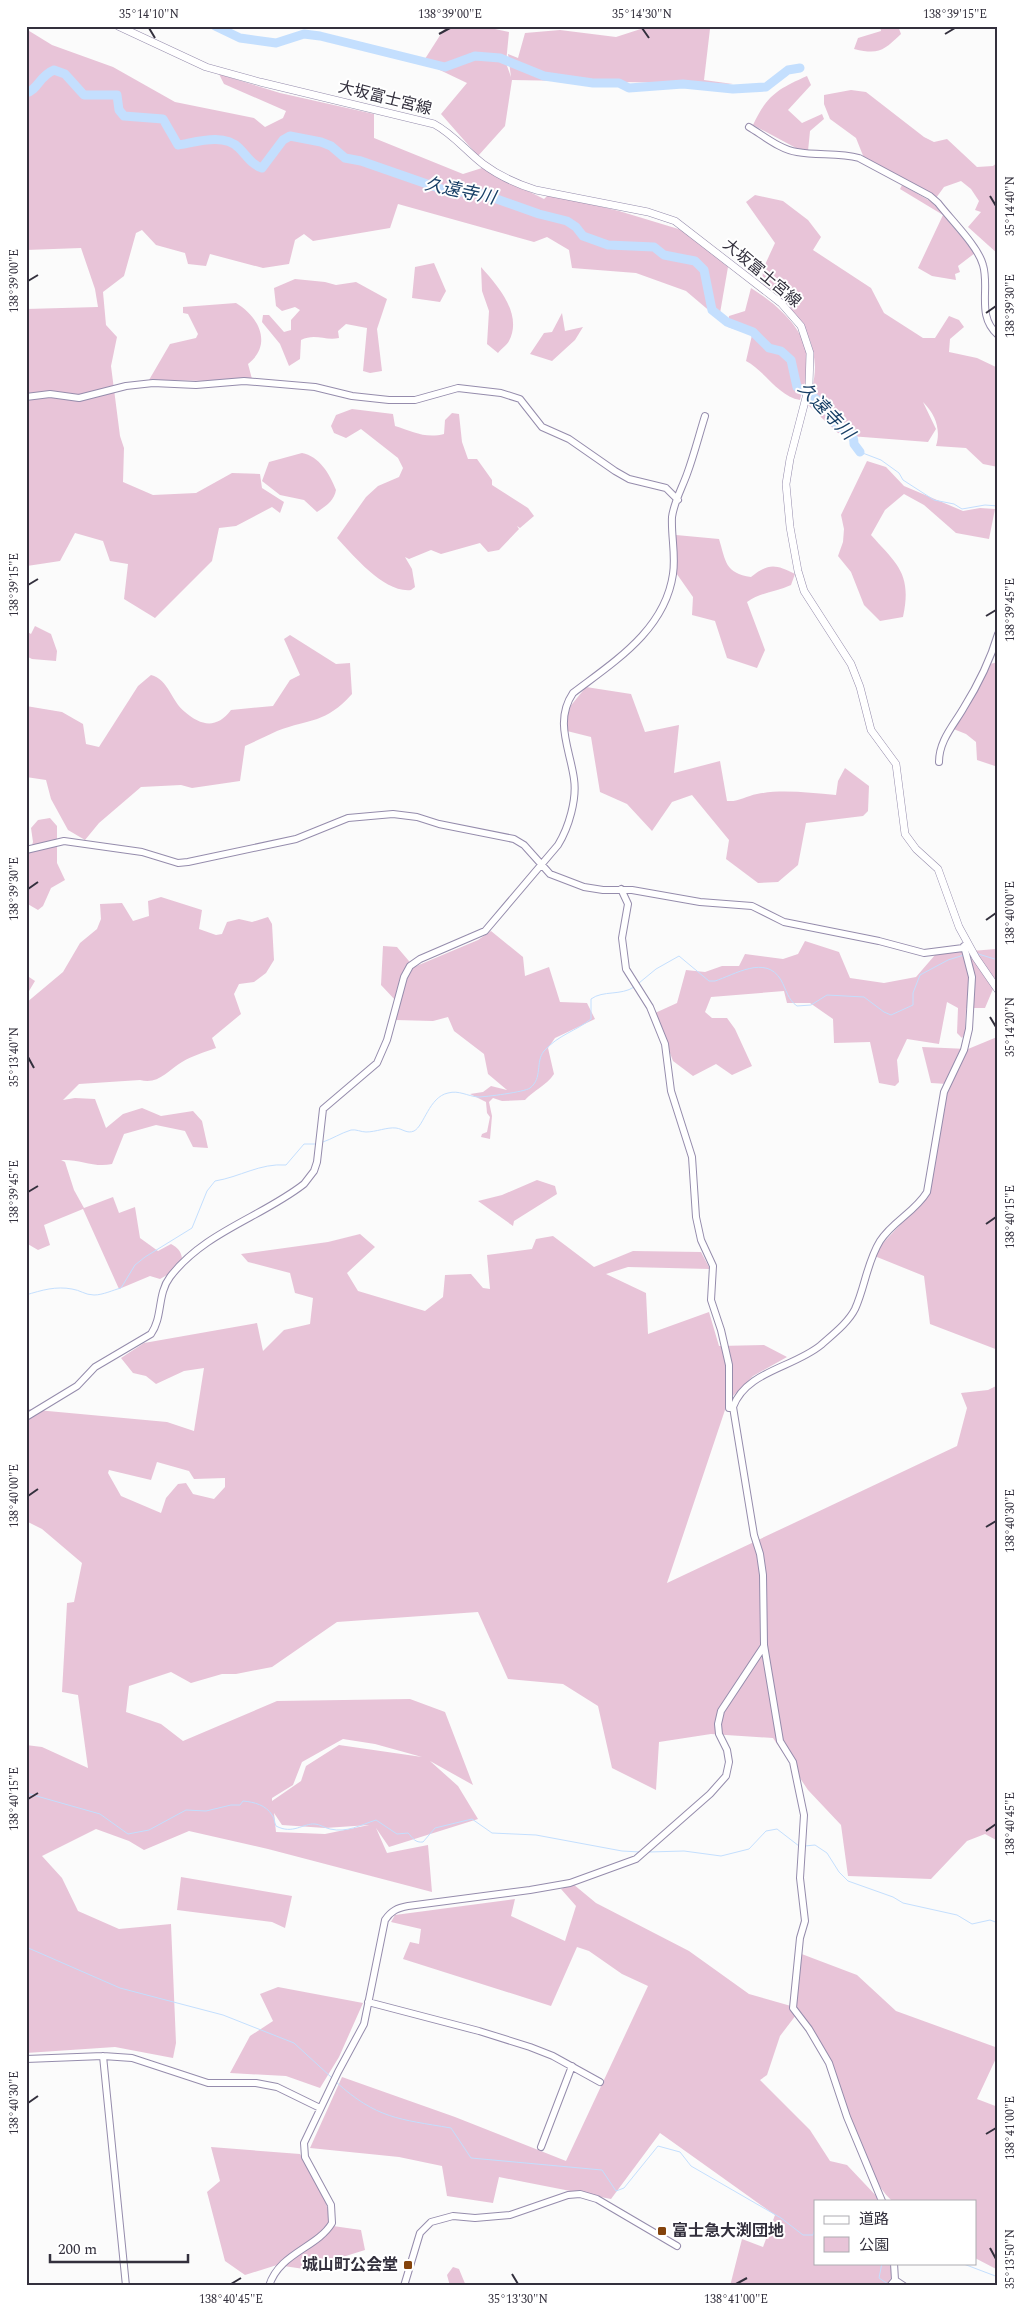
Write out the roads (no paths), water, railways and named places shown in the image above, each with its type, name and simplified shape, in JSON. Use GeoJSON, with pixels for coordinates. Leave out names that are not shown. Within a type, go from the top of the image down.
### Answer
{"type":"FeatureCollection","features":[{"type":"Feature","properties":{"kind":"main road","name":"大坂富士宮線"},"geometry":{"type":"LineString","coordinates":[[118,26],[206,67],[434,124],[444,130],[483,164],[516,184],[543,192],[648,212],[675,221],[760,285],[793,316],[801,326],[810,353],[809,386],[790,459],[786,484],[790,527],[798,571],[808,599],[851,664],[872,730],[896,764],[905,834],[916,849],[938,869],[966,949],[975,957],[998,990]]}},
{"type":"Feature","properties":{"kind":"street"},"geometry":{"type":"LineString","coordinates":[[749,127],[784,147],[797,152],[848,155],[859,158],[930,196],[938,203],[980,257],[984,274],[984,308],[988,321],[998,335]]}},
{"type":"Feature","properties":{"kind":"street"},"geometry":{"type":"LineString","coordinates":[[26,397],[50,394],[79,398],[126,386],[153,383],[196,385],[244,381],[315,387],[352,396],[389,400],[416,400],[458,388],[501,393],[520,399],[542,427],[569,439],[629,479],[666,488],[678,500]]}},
{"type":"Feature","properties":{"kind":"street"},"geometry":{"type":"LineString","coordinates":[[26,1417],[77,1386],[95,1367],[151,1334],[157,1326],[163,1290],[171,1275],[204,1245],[304,1184],[314,1171],[320,1144],[323,1109],[378,1063],[387,1040],[404,977],[410,966],[420,959],[486,931],[563,837],[574,798],[574,778],[564,728],[569,699],[573,693],[635,644],[654,621],[664,604],[673,574],[672,518],[705,416]]}},
{"type":"Feature","properties":{"kind":"street"},"geometry":{"type":"LineString","coordinates":[[938,762],[944,740],[987,665],[998,634]]}},
{"type":"Feature","properties":{"kind":"street"},"geometry":{"type":"LineString","coordinates":[[26,850],[64,841],[132,850],[178,862],[188,862],[296,839],[336,821],[348,818],[393,814],[417,817],[514,840],[524,845],[540,864],[557,878],[584,887],[603,890],[621,889],[700,902],[752,906],[784,922],[879,941],[924,953],[966,949],[972,977],[968,1030],[964,1050],[944,1092],[928,1192],[918,1205],[887,1232],[880,1241],[872,1255],[855,1308],[846,1321],[806,1356],[747,1386],[737,1395],[733,1407],[754,1535],[760,1554],[763,1575],[764,1645],[780,1741],[793,1762],[804,1815],[800,1878],[805,1921],[800,1938],[793,2008],[809,2029],[829,2063],[847,2117],[882,2200]]}},
{"type":"Feature","properties":{"kind":"street"},"geometry":{"type":"LineString","coordinates":[[621,889],[628,904],[622,947],[626,969],[650,1007],[665,1044],[671,1091],[692,1157],[696,1216],[701,1240],[713,1266],[711,1300],[721,1330],[729,1365],[729,1408],[733,1407]]}},
{"type":"Feature","properties":{"kind":"street"},"geometry":{"type":"LineString","coordinates":[[269,2286],[278,2268],[325,2231],[332,2222],[331,2205],[304,2158],[304,2143],[338,2072],[360,2035],[385,1920],[393,1910],[408,1906],[530,1890],[570,1882],[629,1862],[641,1855],[710,1794],[721,1783],[730,1769],[727,1750],[719,1734],[718,1724],[721,1711],[764,1645]]}},
{"type":"Feature","properties":{"kind":"street"},"geometry":{"type":"LineString","coordinates":[[368,2002],[488,2034],[553,2056],[600,2082]]}},
{"type":"Feature","properties":{"kind":"street"},"geometry":{"type":"LineString","coordinates":[[103,2056],[126,2286]]}},
{"type":"Feature","properties":{"kind":"street"},"geometry":{"type":"LineString","coordinates":[[26,2059],[122,2057],[147,2062],[208,2083],[256,2083],[277,2087],[320,2108]]}},
{"type":"Feature","properties":{"kind":"street"},"geometry":{"type":"LineString","coordinates":[[541,2147],[572,2066]]}},
{"type":"Feature","properties":{"kind":"street"},"geometry":{"type":"LineString","coordinates":[[404,2286],[420,2233],[431,2222],[453,2216],[475,2218],[510,2215],[568,2195],[580,2194],[598,2198],[677,2246]]}},
{"type":"Feature","properties":{"kind":"street"},"geometry":{"type":"LineString","coordinates":[[890,2286],[895,2280],[894,2264]]}},
{"type":"Feature","properties":{"kind":"street"},"geometry":{"type":"LineString","coordinates":[[895,2280],[904,2286]]}},
{"type":"Feature","properties":{"kind":"waterway"},"geometry":{"type":"LineString","coordinates":[[215,26],[240,38],[276,43],[304,34],[320,36],[445,67],[475,56],[500,58],[544,76],[593,83],[619,83],[629,88],[683,84],[733,89],[766,87],[788,70],[800,68]]}},
{"type":"Feature","properties":{"kind":"waterway","name":"久遠寺川"},"geometry":{"type":"LineString","coordinates":[[26,93],[54,70],[65,74],[84,95],[117,95],[119,110],[124,116],[163,119],[178,145],[210,140],[226,141],[233,143],[252,162],[262,168],[283,140],[290,136],[321,142],[331,146],[345,158],[361,161],[450,192],[477,192],[539,214],[567,221],[576,227],[583,236],[608,245],[654,247],[664,255],[695,261],[704,270],[712,310],[727,322],[753,332],[769,348],[781,351],[791,360],[797,387],[811,395],[821,404],[838,427],[850,432],[854,444],[860,452]]}},
{"type":"Feature","properties":{"kind":"waterway"},"geometry":{"type":"LineString","coordinates":[[860,452],[881,460],[899,473],[903,480],[934,500],[954,504],[962,509],[985,505],[998,506]]}},
{"type":"Feature","properties":{"kind":"waterway"},"geometry":{"type":"LineString","coordinates":[[975,953],[998,960]]}},
{"type":"Feature","properties":{"kind":"waterway"},"geometry":{"type":"LineString","coordinates":[[639,983],[656,969],[679,956],[709,981],[715,981],[740,971],[759,967],[767,968],[775,972],[789,998],[797,1006],[811,1005],[827,995],[864,997],[891,1015],[913,1005],[913,993],[920,975],[948,960],[964,955]]}},
{"type":"Feature","properties":{"kind":"waterway"},"geometry":{"type":"LineString","coordinates":[[323,1142],[351,1130],[366,1132],[393,1128],[412,1132],[418,1128],[436,1100],[448,1093],[456,1092],[482,1097],[527,1090],[536,1080],[541,1055],[544,1051],[555,1041],[591,1019],[591,999],[596,996],[629,990],[634,987]]}},
{"type":"Feature","properties":{"kind":"waterway"},"geometry":{"type":"LineString","coordinates":[[26,1295],[55,1288],[66,1288],[97,1295],[121,1288],[135,1265],[192,1228],[207,1191],[215,1181],[267,1166],[286,1165],[304,1144],[316,1144]]}},
{"type":"Feature","properties":{"kind":"waterway"},"geometry":{"type":"LineString","coordinates":[[26,1793],[100,1814],[128,1834],[149,1830],[186,1810],[206,1811],[231,1805],[240,1805],[243,1801],[263,1806],[273,1816],[276,1826],[288,1829],[315,1824],[330,1829],[342,1830],[376,1820],[397,1834],[408,1833],[416,1841],[423,1842],[435,1828],[472,1819],[492,1833],[536,1835],[622,1851],[640,1852]]}},
{"type":"Feature","properties":{"kind":"waterway"},"geometry":{"type":"LineString","coordinates":[[649,1852],[684,1851],[721,1856],[749,1849],[766,1831],[777,1829],[799,1846]]}},
{"type":"Feature","properties":{"kind":"waterway"},"geometry":{"type":"LineString","coordinates":[[805,1846],[815,1845],[827,1853],[839,1872],[848,1881],[893,1897],[903,1903],[957,1915],[972,1924],[990,1920],[998,1923]]}},
{"type":"Feature","properties":{"kind":"waterway"},"geometry":{"type":"LineString","coordinates":[[26,1947],[120,1988],[223,2015],[294,2043],[331,2077]]}},
{"type":"Feature","properties":{"kind":"waterway"},"geometry":{"type":"LineString","coordinates":[[336,2082],[364,2104],[389,2116],[451,2128],[471,2158],[602,2170],[616,2191],[624,2188],[658,2146],[680,2152],[691,2166],[781,2218],[803,2235],[813,2235],[814,2232]]}},
{"type":"Feature","properties":{"kind":"waterway"},"geometry":{"type":"LineString","coordinates":[[882,2264],[879,2278],[888,2284]]}},
{"type":"Feature","properties":{"kind":"waterway"},"geometry":{"type":"LineString","coordinates":[[964,2264],[998,2277]]}},
{"type":"Feature","properties":{"kind":"place","name":"富士急大渕団地"},"geometry":{"type":"Point","coordinates":[662,2231]}},
{"type":"Feature","properties":{"kind":"place","name":"城山町公会堂"},"geometry":{"type":"Point","coordinates":[408,2265]}}]}
